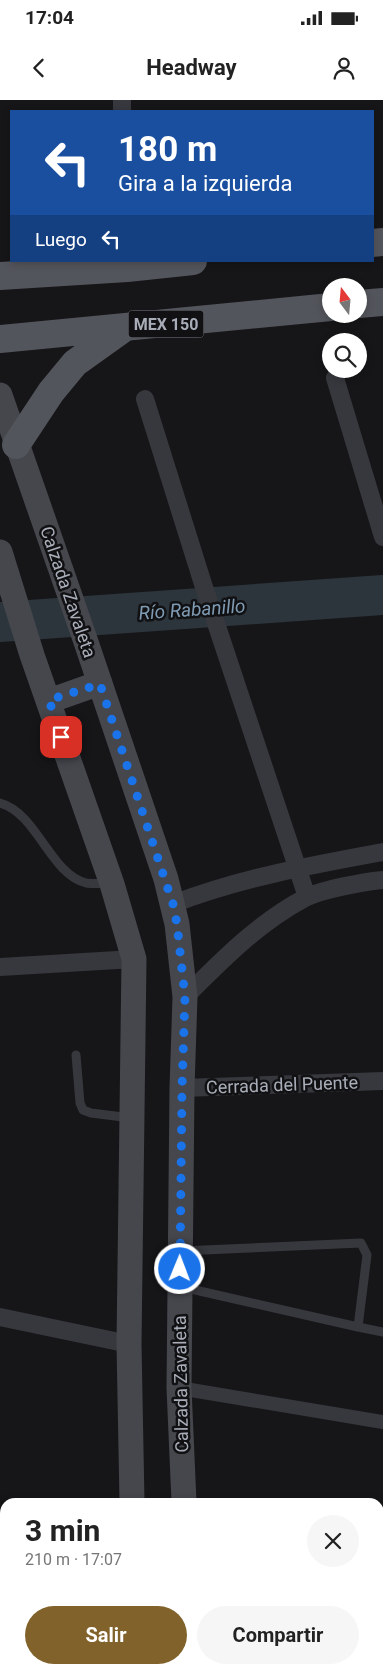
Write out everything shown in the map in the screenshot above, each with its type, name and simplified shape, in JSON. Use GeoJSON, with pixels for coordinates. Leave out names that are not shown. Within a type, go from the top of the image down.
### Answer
{"type":"FeatureCollection","features":[{"type":"Feature","properties":{"kind":"main road"},"geometry":{"type":"LineString","coordinates":[[0,276],[127,264],[171,262]]}},
{"type":"Feature","properties":{"kind":"main road"},"geometry":{"type":"LineString","coordinates":[[368,303],[383,302]]}},
{"type":"Feature","properties":{"kind":"main road","name":"MEX 150"},"geometry":{"type":"LineString","coordinates":[[0,339],[322,308]]}},
{"type":"Feature","properties":{"kind":"main road"},"geometry":{"type":"LineString","coordinates":[[16,445],[51,392],[75,363],[124,328]]}},
{"type":"Feature","properties":{"kind":"main road","name":"Calzada Zavaleta"},"geometry":{"type":"LineString","coordinates":[[0,395],[85,639],[173,904],[177,924],[185,997],[179,1286],[179,1388],[184,1498]]}},
{"type":"Feature","properties":{"kind":"main road"},"geometry":{"type":"LineString","coordinates":[[0,552],[12,596],[112,884],[134,959],[129,1344],[132,1498]]}},
{"type":"Feature","properties":{"kind":"main road"},"geometry":{"type":"LineString","coordinates":[[49,700],[100,684]]}},
{"type":"Feature","properties":{"kind":"street"},"geometry":{"type":"LineString","coordinates":[[335,378],[383,536]]}},
{"type":"Feature","properties":{"kind":"street"},"geometry":{"type":"LineString","coordinates":[[145,399],[203,584],[307,897]]}},
{"type":"Feature","properties":{"kind":"street"},"geometry":{"type":"LineString","coordinates":[[173,904],[196,895],[296,868],[383,852]]}},
{"type":"Feature","properties":{"kind":"street"},"geometry":{"type":"LineString","coordinates":[[185,997],[236,947],[269,921],[307,897],[360,882],[383,880]]}},
{"type":"Feature","properties":{"kind":"street"},"geometry":{"type":"LineString","coordinates":[[0,967],[134,959]]}},
{"type":"Feature","properties":{"kind":"street","name":"Cerrada del Puente"},"geometry":{"type":"LineString","coordinates":[[182,1088],[383,1081]]}},
{"type":"Feature","properties":{"kind":"street"},"geometry":{"type":"LineString","coordinates":[[0,1317],[129,1344]]}},
{"type":"Feature","properties":{"kind":"street"},"geometry":{"type":"LineString","coordinates":[[179,1388],[383,1422]]}},
{"type":"Feature","properties":{"kind":"lane"},"geometry":{"type":"LineString","coordinates":[[0,803],[10,805],[21,815],[69,875],[86,883],[112,884]]}},
{"type":"Feature","properties":{"kind":"lane"},"geometry":{"type":"LineString","coordinates":[[76,1055],[80,1102],[83,1110],[90,1113],[132,1118]]}},
{"type":"Feature","properties":{"kind":"lane"},"geometry":{"type":"LineString","coordinates":[[180,1251],[361,1242],[367,1255],[358,1327]]}},
{"type":"Feature","properties":{"kind":"lane"},"geometry":{"type":"LineString","coordinates":[[179,1286],[383,1332]]}},
{"type":"Feature","properties":{"kind":"waterway","name":"Río Rabanillo"},"geometry":{"type":"LineString","coordinates":[[0,622],[383,595]]}},
{"type":"Feature","properties":{"kind":"route"},"geometry":{"type":"LineString","coordinates":[[61,737],[49,700],[100,684],[173,904],[185,997],[180,1269]]}}]}
